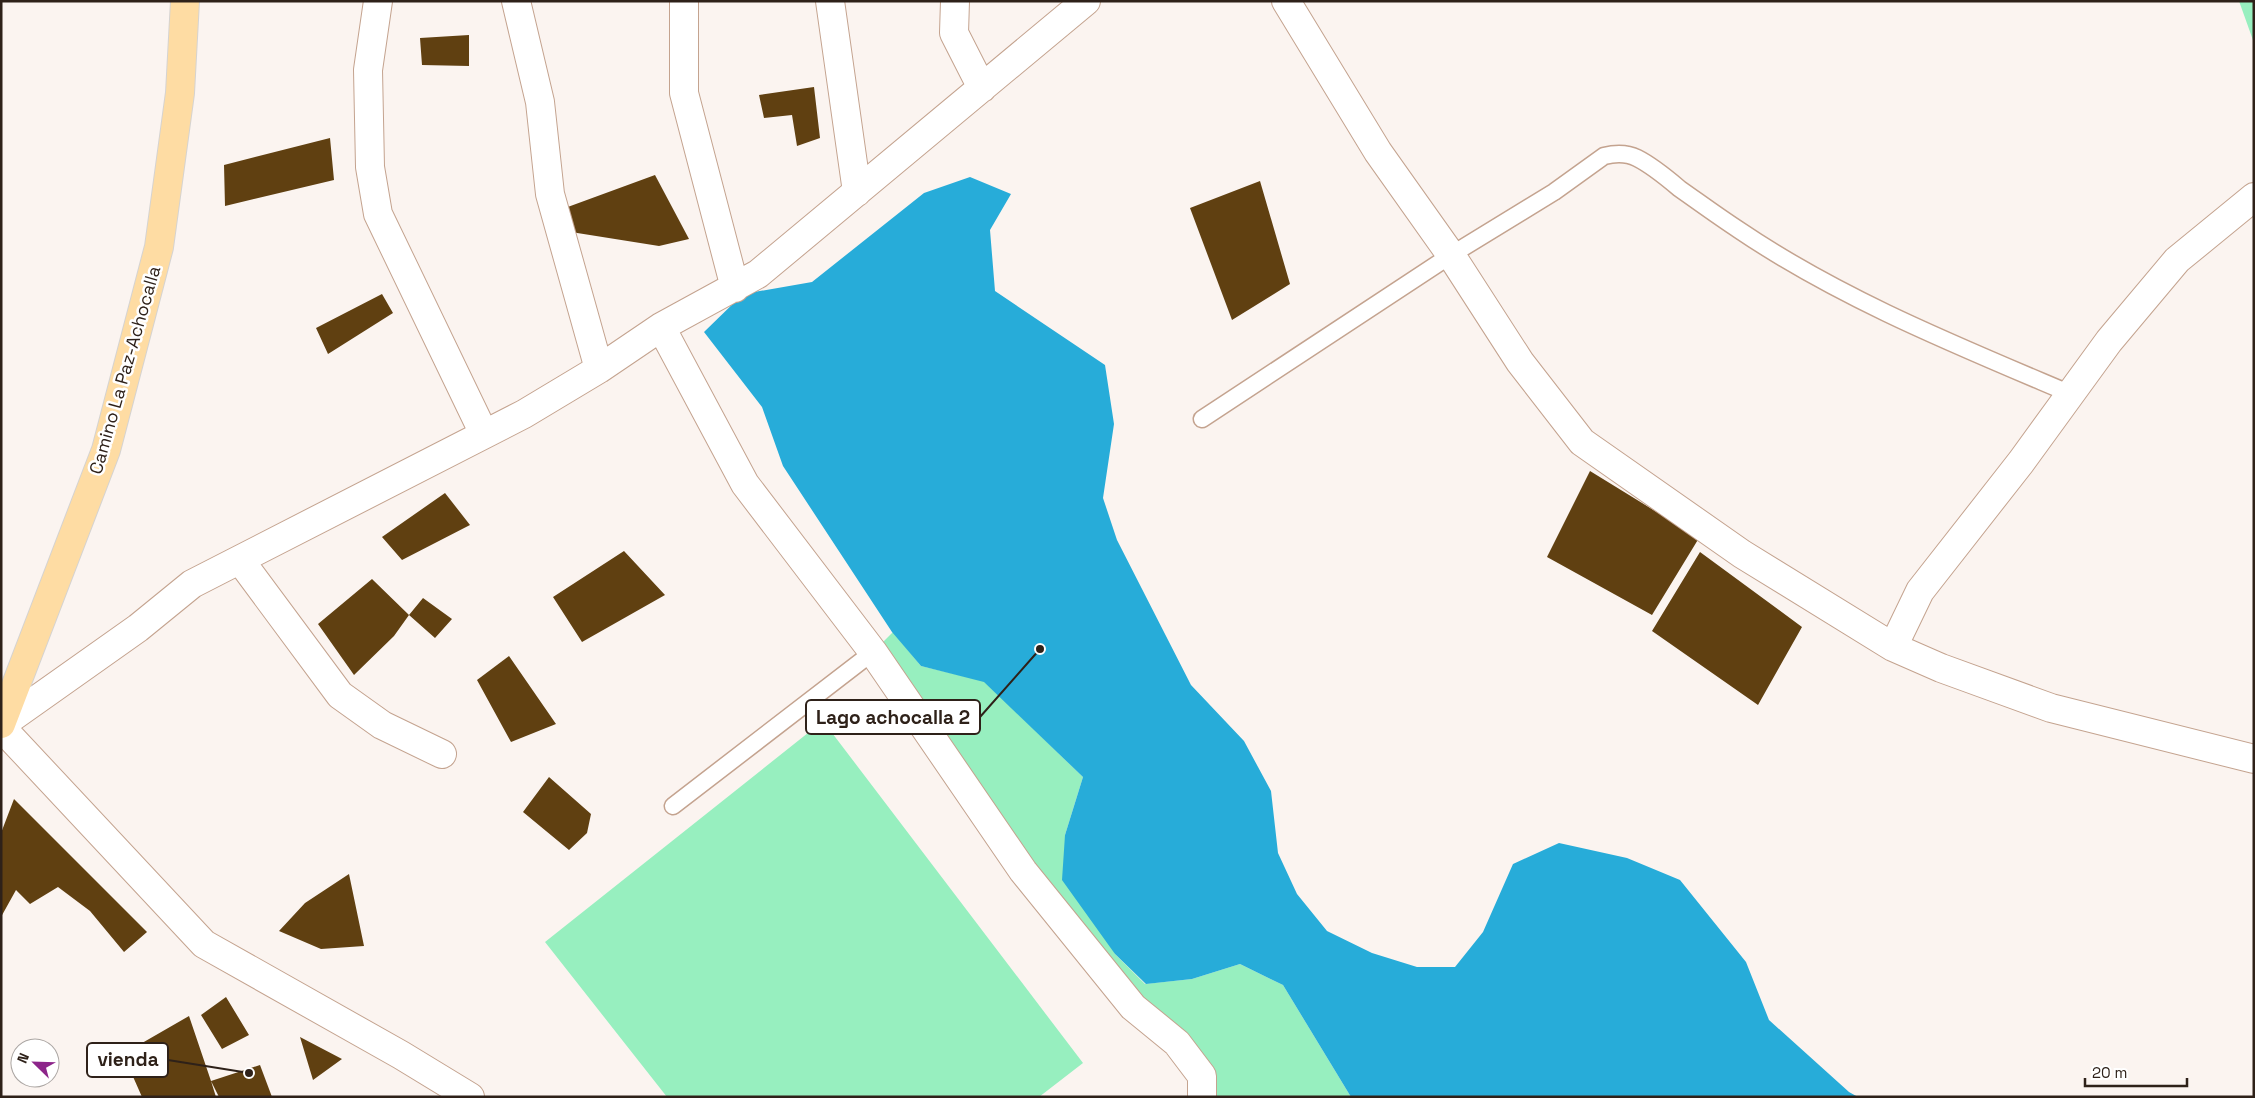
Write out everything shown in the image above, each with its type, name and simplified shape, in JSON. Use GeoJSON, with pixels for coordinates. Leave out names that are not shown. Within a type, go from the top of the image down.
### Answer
{"type":"FeatureCollection","features":[{"type":"Feature","properties":{"kind":"main road","name":"Camino La Paz-Achocalla"},"geometry":{"type":"LineString","coordinates":[[1,725],[106,450],[159,247],[180,93],[185,1]]}},
{"type":"Feature","properties":{"kind":"street"},"geometry":{"type":"LineString","coordinates":[[378,1],[368,70],[370,167],[378,214],[484,434]]}},
{"type":"Feature","properties":{"kind":"street"},"geometry":{"type":"LineString","coordinates":[[516,1],[540,102],[550,194],[599,369]]}},
{"type":"Feature","properties":{"kind":"street"},"geometry":{"type":"LineString","coordinates":[[684,1],[684,93],[735,288]]}},
{"type":"Feature","properties":{"kind":"street"},"geometry":{"type":"LineString","coordinates":[[830,1],[857,192]]}},
{"type":"Feature","properties":{"kind":"street"},"geometry":{"type":"LineString","coordinates":[[955,1],[954,33],[982,88]]}},
{"type":"Feature","properties":{"kind":"street"},"geometry":{"type":"LineString","coordinates":[[470,1097],[401,1055],[204,944],[1,725],[138,628],[192,584],[524,414],[599,369],[662,327],[758,274],[1086,1]]}},
{"type":"Feature","properties":{"kind":"street"},"geometry":{"type":"LineString","coordinates":[[1286,1],[1378,152],[1451,255],[1520,362],[1582,442],[1742,554],[1893,647],[1941,668],[2051,708],[2254,759]]}},
{"type":"Feature","properties":{"kind":"street"},"geometry":{"type":"LineString","coordinates":[[1893,647],[1920,591],[2021,462],[2109,341],[2177,260],[2254,197]]}},
{"type":"Feature","properties":{"kind":"street"},"geometry":{"type":"LineString","coordinates":[[662,327],[745,484],[873,652],[1023,871],[1133,1007],[1177,1043],[1202,1076],[1202,1097]]}},
{"type":"Feature","properties":{"kind":"street"},"geometry":{"type":"LineString","coordinates":[[240,560],[340,695],[382,725],[442,754]]}},
{"type":"Feature","properties":{"kind":"lane"},"geometry":{"type":"LineString","coordinates":[[1202,419],[1451,255],[1554,192],[1604,156],[1624,154],[1636,157],[1648,164],[1703,206],[1761,245],[1828,283],[1915,325],[2070,394]]}},
{"type":"Feature","properties":{"kind":"lane"},"geometry":{"type":"LineString","coordinates":[[673,806],[873,652]]}},
{"type":"Feature","properties":{"kind":"green space"},"geometry":{"type":"Polygon","coordinates":[[[2239,1],[2254,1],[2254,43],[2239,1]]]}},
{"type":"Feature","properties":{"kind":"green space"},"geometry":{"type":"Polygon","coordinates":[[[893,632],[921,666],[984,681],[1083,777],[1065,835],[1115,954],[1145,984],[1192,979],[1240,964],[1283,985],[1351,1097],[1202,1097],[1133,1007],[873,652],[893,632]]]}},
{"type":"Feature","properties":{"kind":"green space"},"geometry":{"type":"Polygon","coordinates":[[[823,721],[1083,1063],[1039,1097],[667,1097],[545,942],[823,721]]]}},
{"type":"Feature","properties":{"kind":"water"},"geometry":{"type":"Polygon","coordinates":[[[970,177],[1011,194],[990,230],[995,291],[1105,365],[1114,424],[1103,498],[1117,540],[1191,685],[1244,741],[1271,791],[1278,853],[1297,894],[1327,931],[1372,953],[1417,967],[1455,967],[1483,932],[1513,864],[1559,843],[1627,858],[1680,880],[1746,962],[1769,1020],[1849,1092],[1858,1097],[1351,1097],[1283,985],[1240,964],[1192,979],[1146,984],[1115,954],[1062,880],[1065,835],[1083,777],[984,682],[921,666],[892,632],[783,466],[762,407],[704,332],[743,294],[812,282],[924,193],[970,177]]]}},
{"type":"Feature","properties":{"kind":"building"},"geometry":{"type":"Polygon","coordinates":[[[469,35],[469,66],[422,65],[420,38],[469,35]]]}},
{"type":"Feature","properties":{"kind":"building"},"geometry":{"type":"Polygon","coordinates":[[[814,87],[820,138],[797,146],[792,115],[764,118],[759,95],[814,87]]]}},
{"type":"Feature","properties":{"kind":"building"},"geometry":{"type":"Polygon","coordinates":[[[330,138],[334,180],[225,206],[224,165],[330,138]]]}},
{"type":"Feature","properties":{"kind":"building"},"geometry":{"type":"Polygon","coordinates":[[[655,175],[689,239],[659,246],[571,232],[565,208],[655,175]]]}},
{"type":"Feature","properties":{"kind":"building"},"geometry":{"type":"Polygon","coordinates":[[[1260,181],[1290,284],[1232,320],[1190,208],[1260,181]]]}},
{"type":"Feature","properties":{"kind":"building"},"geometry":{"type":"Polygon","coordinates":[[[382,294],[393,313],[328,354],[316,328],[382,294]]]}},
{"type":"Feature","properties":{"kind":"building"},"geometry":{"type":"Polygon","coordinates":[[[1590,471],[1699,538],[1652,615],[1547,557],[1590,471]]]}},
{"type":"Feature","properties":{"kind":"building"},"geometry":{"type":"Polygon","coordinates":[[[445,493],[470,525],[402,560],[382,537],[445,493]]]}},
{"type":"Feature","properties":{"kind":"building"},"geometry":{"type":"Polygon","coordinates":[[[624,551],[665,595],[582,642],[553,597],[624,551]]]}},
{"type":"Feature","properties":{"kind":"building"},"geometry":{"type":"Polygon","coordinates":[[[1700,552],[1802,627],[1758,705],[1652,631],[1700,552]]]}},
{"type":"Feature","properties":{"kind":"building"},"geometry":{"type":"Polygon","coordinates":[[[372,579],[409,615],[394,636],[354,675],[318,624],[372,579]]]}},
{"type":"Feature","properties":{"kind":"building"},"geometry":{"type":"Polygon","coordinates":[[[423,598],[452,619],[435,638],[409,615],[423,598]]]}},
{"type":"Feature","properties":{"kind":"building"},"geometry":{"type":"Polygon","coordinates":[[[509,656],[556,724],[511,742],[477,680],[509,656]]]}},
{"type":"Feature","properties":{"kind":"building"},"geometry":{"type":"Polygon","coordinates":[[[549,777],[591,814],[587,833],[569,850],[523,812],[549,777]]]}},
{"type":"Feature","properties":{"kind":"building"},"geometry":{"type":"Polygon","coordinates":[[[14,799],[147,932],[124,952],[90,911],[58,887],[30,904],[16,890],[1,917],[1,833],[14,799]]]}},
{"type":"Feature","properties":{"kind":"building"},"geometry":{"type":"Polygon","coordinates":[[[349,874],[364,946],[321,949],[279,931],[305,903],[349,874]]]}},
{"type":"Feature","properties":{"kind":"building"},"geometry":{"type":"Polygon","coordinates":[[[226,997],[249,1035],[222,1049],[201,1015],[226,997]]]}},
{"type":"Feature","properties":{"kind":"building"},"geometry":{"type":"Polygon","coordinates":[[[189,1016],[216,1097],[142,1097],[123,1054],[189,1016]]]}},
{"type":"Feature","properties":{"kind":"building"},"geometry":{"type":"Polygon","coordinates":[[[300,1037],[342,1059],[313,1080],[300,1037]]]}},
{"type":"Feature","properties":{"kind":"building"},"geometry":{"type":"Polygon","coordinates":[[[260,1065],[272,1097],[219,1097],[211,1081],[260,1065]]]}},
{"type":"Feature","properties":{"kind":"place","name":"Lago achocalla 2"},"geometry":{"type":"Point","coordinates":[1040,649]}},
{"type":"Feature","properties":{"kind":"place","name":"vienda"},"geometry":{"type":"Point","coordinates":[249,1073]}}]}
